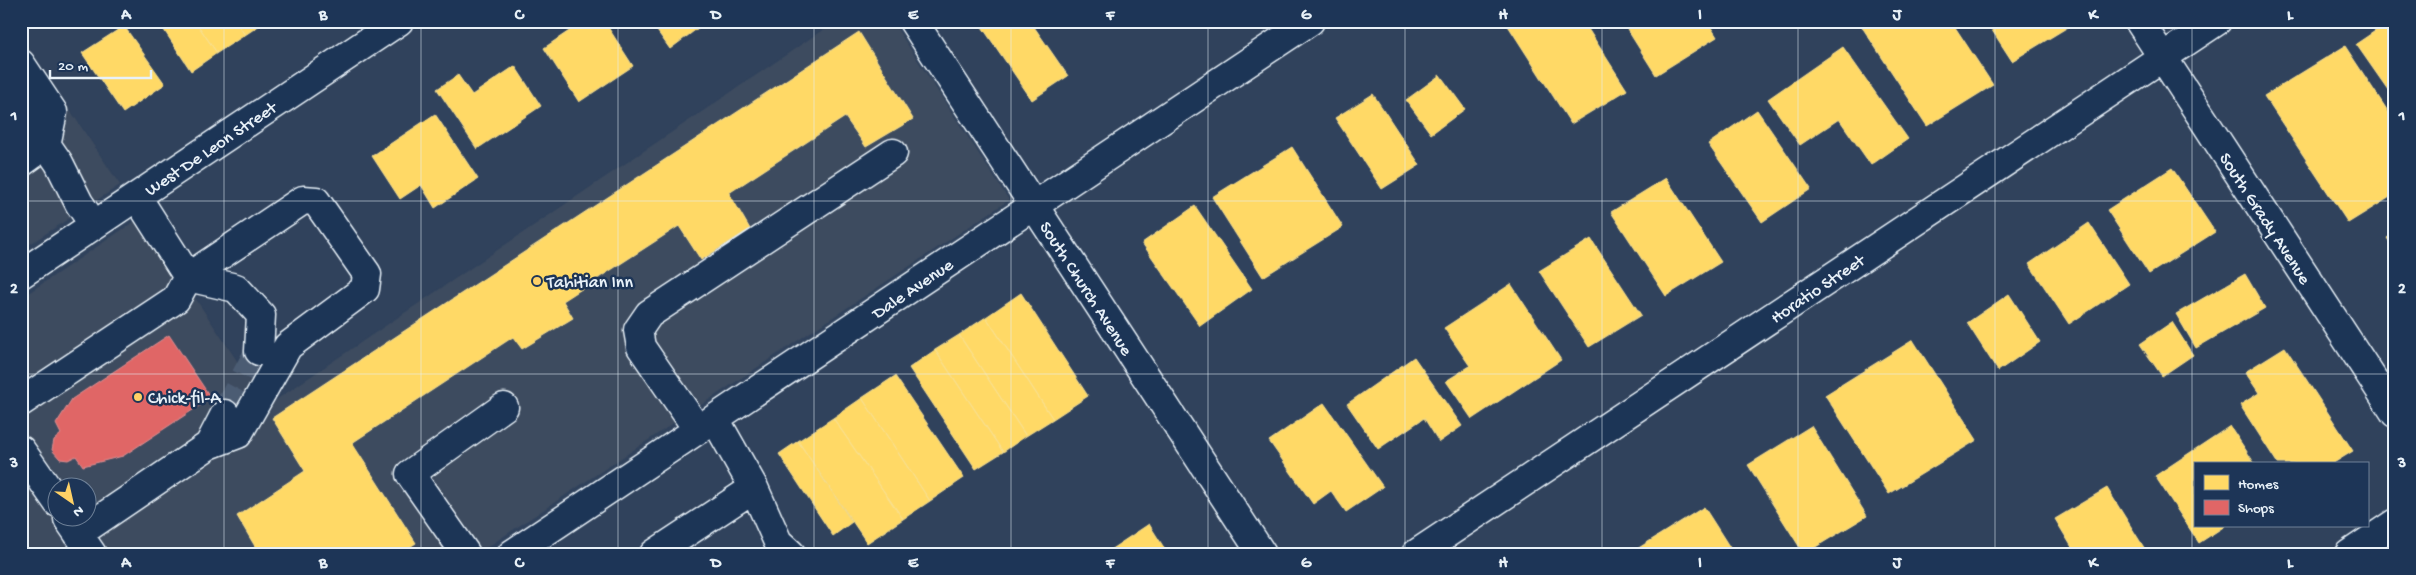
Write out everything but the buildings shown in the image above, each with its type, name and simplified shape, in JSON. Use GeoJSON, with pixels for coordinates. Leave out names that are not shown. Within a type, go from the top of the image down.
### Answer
{"type":"FeatureCollection","features":[{"type":"Feature","properties":{"kind":"street","name":"West De Leon Street"},"geometry":{"type":"LineString","coordinates":[[21,274],[399,21]]}},
{"type":"Feature","properties":{"kind":"street","name":"South Church Avenue"},"geometry":{"type":"LineString","coordinates":[[913,21],[1262,554]]}},
{"type":"Feature","properties":{"kind":"street","name":"Dale Avenue"},"geometry":{"type":"LineString","coordinates":[[512,554],[1310,21]]}},
{"type":"Feature","properties":{"kind":"street","name":"South Grady Avenue"},"geometry":{"type":"LineString","coordinates":[[2139,21],[2395,413]]}},
{"type":"Feature","properties":{"kind":"street","name":"Horatio Street"},"geometry":{"type":"LineString","coordinates":[[1416,554],[2217,21]]}},
{"type":"Feature","properties":{"kind":"street"},"geometry":{"type":"LineString","coordinates":[[21,64],[54,112],[46,145],[21,163]]}},
{"type":"Feature","properties":{"kind":"street"},"geometry":{"type":"LineString","coordinates":[[21,108],[59,163],[79,203],[94,225]]}},
{"type":"Feature","properties":{"kind":"street"},"geometry":{"type":"LineString","coordinates":[[791,554],[778,542],[754,488],[706,424],[641,348],[638,330],[649,314],[893,153]]}},
{"type":"Feature","properties":{"kind":"street"},"geometry":{"type":"LineString","coordinates":[[137,197],[188,277],[236,288],[261,315],[259,351]]}},
{"type":"Feature","properties":{"kind":"street"},"geometry":{"type":"LineString","coordinates":[[21,402],[176,299],[188,277],[303,200],[316,201],[368,274],[365,289],[288,346],[238,434],[209,446],[79,535]]}},
{"type":"Feature","properties":{"kind":"street"},"geometry":{"type":"LineString","coordinates":[[466,554],[410,474],[504,407]]}},
{"type":"Feature","properties":{"kind":"street"},"geometry":{"type":"LineString","coordinates":[[209,446],[225,414]]}},
{"type":"Feature","properties":{"kind":"street"},"geometry":{"type":"LineString","coordinates":[[21,450],[48,489]]}},
{"type":"Feature","properties":{"kind":"street"},"geometry":{"type":"LineString","coordinates":[[654,554],[754,488]]}},
{"type":"Feature","properties":{"kind":"street"},"geometry":{"type":"LineString","coordinates":[[2349,554],[2395,524]]}},
{"type":"Feature","properties":{"kind":"shaded area"},"geometry":{"type":"Polygon","coordinates":[[[836,21],[892,21],[1009,200],[477,554],[21,554],[21,298],[141,217],[267,406],[836,21]]]}},
{"type":"Feature","properties":{"kind":"shaded area"},"geometry":{"type":"Polygon","coordinates":[[[21,37],[120,185],[21,250],[21,37]]]}},
{"type":"Feature","properties":{"kind":"tunnel"},"geometry":{"type":"LineString","coordinates":[[225,414],[259,351]]}},
{"type":"Feature","properties":{"kind":"place","name":"Tahitian Inn"},"geometry":{"type":"Point","coordinates":[537,281]}},
{"type":"Feature","properties":{"kind":"place","name":"Chick-fil-A"},"geometry":{"type":"Point","coordinates":[138,397]}}]}
